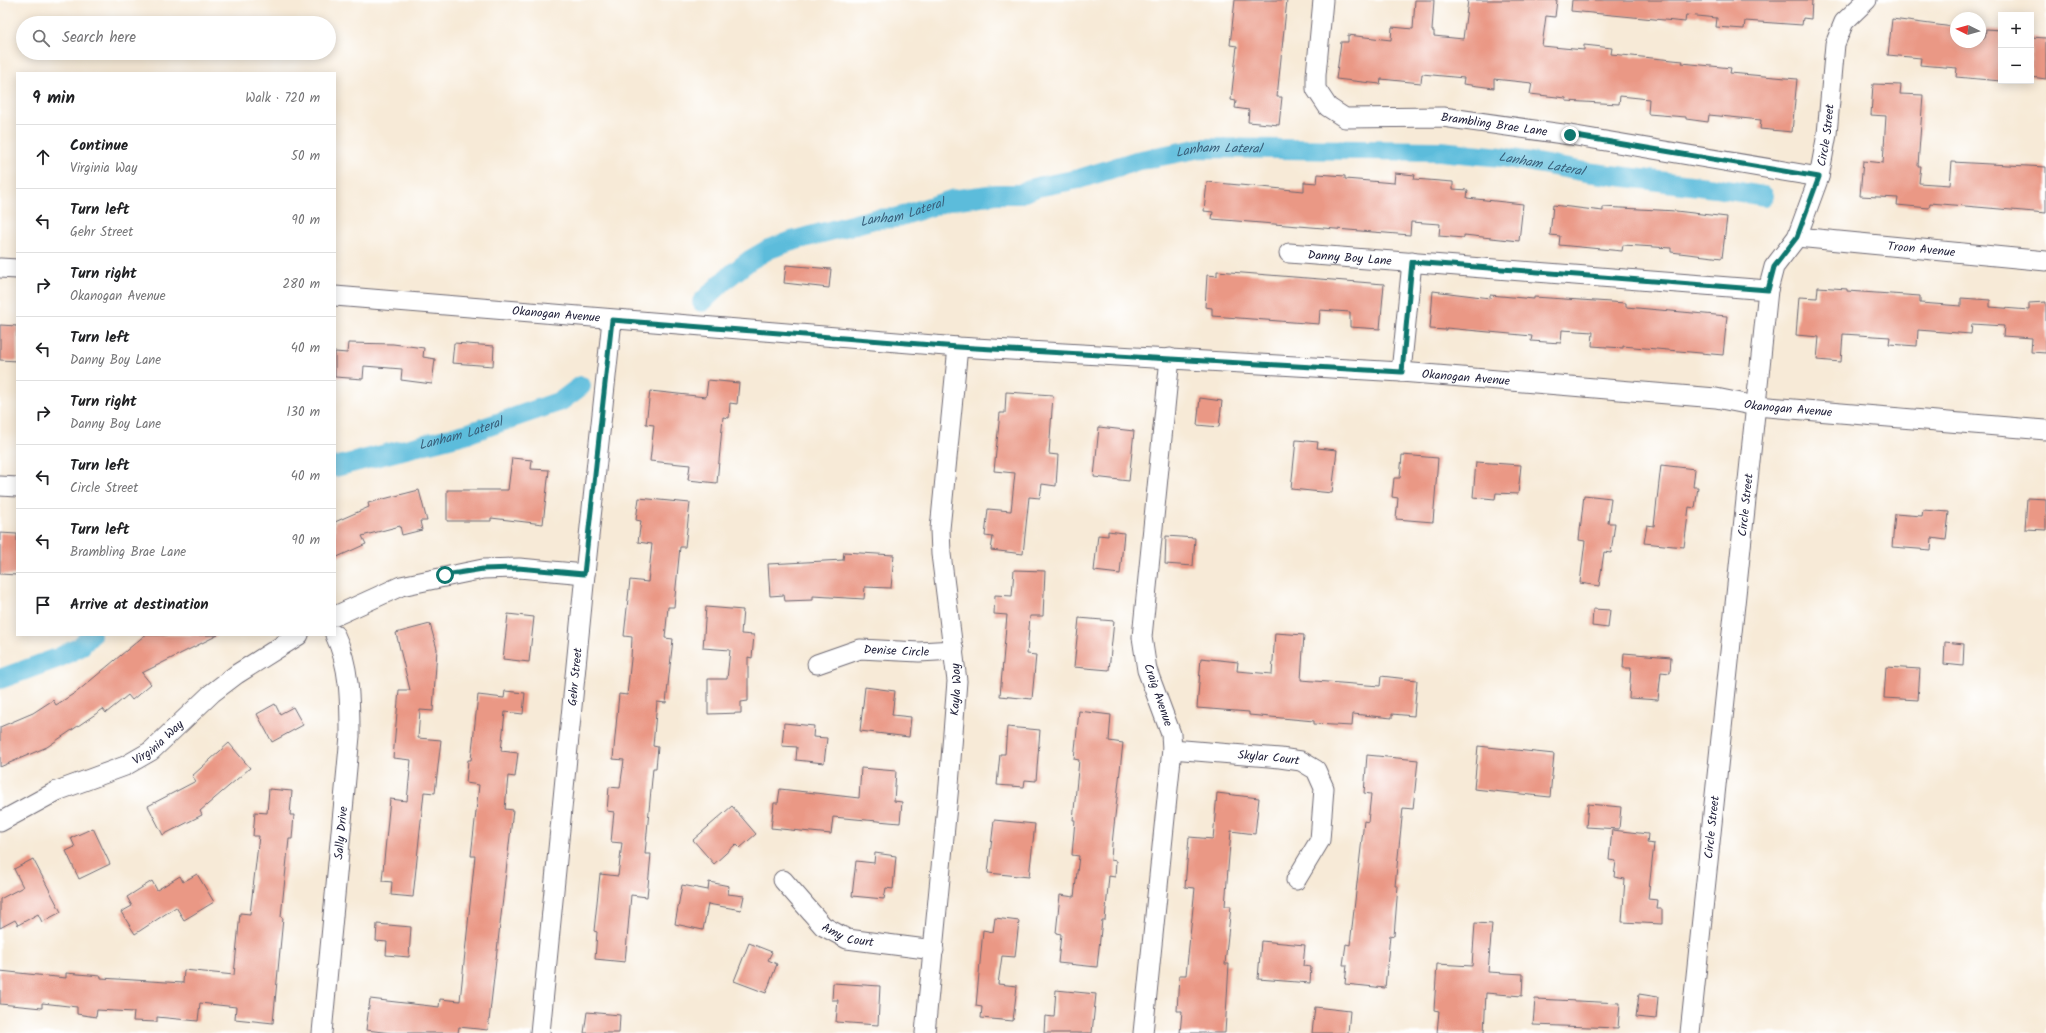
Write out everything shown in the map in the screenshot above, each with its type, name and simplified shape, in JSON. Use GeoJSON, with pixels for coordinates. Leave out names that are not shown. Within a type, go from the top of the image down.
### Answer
{"type":"FeatureCollection","features":[{"type":"Feature","properties":{"kind":"street","name":"Brambling Brae Lane"},"geometry":{"type":"LineString","coordinates":[[1323,0],[1316,90],[1328,107],[1345,118],[1443,117],[1819,177]]}},
{"type":"Feature","properties":{"kind":"street","name":"Circle Street"},"geometry":{"type":"LineString","coordinates":[[1690,1033],[1768,290],[1774,267],[1797,237],[1819,177],[1827,134],[1835,44],[1844,22],[1867,0]]}},
{"type":"Feature","properties":{"kind":"street","name":"Troon Avenue"},"geometry":{"type":"LineString","coordinates":[[1797,237],[2046,260]]}},
{"type":"Feature","properties":{"kind":"street","name":"Danny Boy Lane"},"geometry":{"type":"LineString","coordinates":[[1289,253],[1768,290]]}},
{"type":"Feature","properties":{"kind":"street"},"geometry":{"type":"LineString","coordinates":[[1402,372],[1412,262]]}},
{"type":"Feature","properties":{"kind":"street"},"geometry":{"type":"LineString","coordinates":[[0,268],[16,269]]}},
{"type":"Feature","properties":{"kind":"street","name":"Okanogan Avenue"},"geometry":{"type":"LineString","coordinates":[[336,296],[612,320],[958,347],[1402,372],[1716,398],[1756,406],[2046,430]]}},
{"type":"Feature","properties":{"kind":"street","name":"Gehr Street"},"geometry":{"type":"LineString","coordinates":[[540,1033],[584,574],[612,320]]}},
{"type":"Feature","properties":{"kind":"street","name":"Kayla Way"},"geometry":{"type":"LineString","coordinates":[[925,1033],[934,950],[958,681],[940,529],[958,347]]}},
{"type":"Feature","properties":{"kind":"street","name":"Craig Avenue"},"geometry":{"type":"LineString","coordinates":[[1143,1033],[1172,749],[1171,734],[1147,670],[1142,637],[1170,358]]}},
{"type":"Feature","properties":{"kind":"street"},"geometry":{"type":"LineString","coordinates":[[0,486],[16,487]]}},
{"type":"Feature","properties":{"kind":"street"},"geometry":{"type":"LineString","coordinates":[[336,616],[401,586],[483,569],[518,568],[584,574]]}},
{"type":"Feature","properties":{"kind":"street","name":"Virginia Way"},"geometry":{"type":"LineString","coordinates":[[0,822],[57,792],[125,766],[151,751],[212,693],[244,670],[297,636]]}},
{"type":"Feature","properties":{"kind":"street","name":"Sally Drive"},"geometry":{"type":"LineString","coordinates":[[322,1033],[350,736],[350,698],[346,668],[335,636]]}},
{"type":"Feature","properties":{"kind":"street","name":"Denise Circle"},"geometry":{"type":"LineString","coordinates":[[817,664],[860,649],[919,652],[954,650]]}},
{"type":"Feature","properties":{"kind":"street","name":"Skylar Court"},"geometry":{"type":"LineString","coordinates":[[1172,749],[1280,758],[1300,762],[1316,770],[1324,788],[1320,840],[1296,880]]}},
{"type":"Feature","properties":{"kind":"street","name":"Amy Court"},"geometry":{"type":"LineString","coordinates":[[783,880],[823,926],[847,939],[934,950]]}},
{"type":"Feature","properties":{"kind":"building"},"geometry":{"type":"Polygon","coordinates":[[[1235,0],[1287,0],[1277,97],[1282,97],[1279,125],[1248,122],[1249,110],[1235,108],[1236,101],[1231,100],[1237,46],[1230,45],[1235,0]]]}},
{"type":"Feature","properties":{"kind":"building"},"geometry":{"type":"Polygon","coordinates":[[[1415,0],[1434,0],[1432,31],[1434,31],[1434,36],[1463,39],[1468,0],[1557,0],[1555,17],[1546,16],[1542,46],[1584,50],[1584,45],[1612,48],[1611,54],[1683,61],[1682,63],[1731,68],[1730,73],[1797,79],[1792,132],[1760,129],[1761,120],[1709,115],[1708,122],[1686,119],[1686,117],[1648,114],[1649,99],[1620,96],[1619,104],[1566,101],[1566,98],[1530,94],[1532,83],[1494,79],[1494,88],[1463,84],[1464,78],[1422,74],[1421,83],[1381,79],[1380,84],[1336,79],[1341,42],[1348,42],[1348,35],[1391,40],[1392,27],[1413,29],[1415,0]]]}},
{"type":"Feature","properties":{"kind":"building"},"geometry":{"type":"Polygon","coordinates":[[[1572,0],[1812,0],[1811,19],[1803,18],[1802,25],[1745,21],[1744,29],[1716,27],[1717,18],[1686,15],[1685,22],[1571,11],[1572,0]]]}},
{"type":"Feature","properties":{"kind":"building"},"geometry":{"type":"Polygon","coordinates":[[[1892,19],[1950,27],[1950,48],[1986,48],[1986,29],[1998,30],[1998,81],[1956,77],[1957,68],[1920,65],[1921,58],[1888,55],[1892,19]]]}},
{"type":"Feature","properties":{"kind":"building"},"geometry":{"type":"Polygon","coordinates":[[[2034,37],[2046,38],[2046,79],[2034,77],[2034,37]]]}},
{"type":"Feature","properties":{"kind":"building"},"geometry":{"type":"Polygon","coordinates":[[[1873,84],[1901,85],[1900,94],[1923,95],[1918,166],[1921,166],[1919,183],[1950,185],[1952,162],[2046,167],[2046,213],[1930,203],[1929,208],[1897,205],[1898,198],[1860,196],[1863,161],[1883,163],[1886,116],[1871,115],[1873,84]]]}},
{"type":"Feature","properties":{"kind":"building"},"geometry":{"type":"Polygon","coordinates":[[[1395,173],[1415,175],[1414,179],[1453,182],[1453,189],[1468,190],[1467,198],[1523,204],[1519,241],[1464,235],[1464,238],[1439,236],[1440,224],[1411,222],[1410,235],[1212,219],[1213,212],[1204,211],[1207,182],[1304,191],[1304,182],[1317,183],[1318,174],[1345,176],[1345,179],[1394,183],[1395,173]]]}},
{"type":"Feature","properties":{"kind":"building"},"geometry":{"type":"Polygon","coordinates":[[[1553,205],[1603,211],[1603,207],[1676,211],[1727,217],[1722,258],[1671,252],[1671,248],[1623,245],[1622,251],[1559,245],[1560,236],[1550,235],[1553,205]]]}},
{"type":"Feature","properties":{"kind":"building"},"geometry":{"type":"Polygon","coordinates":[[[786,265],[831,269],[829,288],[784,283],[786,265]]]}},
{"type":"Feature","properties":{"kind":"building"},"geometry":{"type":"Polygon","coordinates":[[[1217,271],[1384,284],[1380,329],[1350,327],[1350,312],[1320,310],[1319,324],[1212,316],[1212,308],[1205,307],[1207,275],[1217,276],[1217,271]]]}},
{"type":"Feature","properties":{"kind":"building"},"geometry":{"type":"Polygon","coordinates":[[[1818,287],[1847,289],[1847,291],[1920,296],[1920,303],[1961,306],[1961,298],[1990,300],[1990,307],[2029,310],[2029,303],[2046,302],[2046,353],[2031,352],[2032,338],[2003,336],[2004,326],[1972,324],[1971,334],[1918,330],[1917,346],[1889,344],[1890,337],[1843,334],[1841,362],[1817,360],[1819,337],[1796,335],[1799,297],[1817,298],[1818,287]]]}},
{"type":"Feature","properties":{"kind":"building"},"geometry":{"type":"Polygon","coordinates":[[[1433,291],[1490,298],[1490,295],[1534,299],[1534,297],[1626,303],[1626,307],[1727,316],[1723,355],[1623,346],[1623,348],[1592,346],[1593,332],[1562,330],[1561,343],[1531,341],[1532,336],[1446,328],[1446,330],[1430,329],[1433,291]]]}},
{"type":"Feature","properties":{"kind":"building"},"geometry":{"type":"Polygon","coordinates":[[[0,325],[16,326],[16,361],[0,360],[0,325]]]}},
{"type":"Feature","properties":{"kind":"building"},"geometry":{"type":"Polygon","coordinates":[[[348,343],[393,344],[424,348],[423,357],[435,359],[432,384],[401,380],[402,369],[364,366],[363,379],[336,377],[336,352],[347,353],[348,343]]]}},
{"type":"Feature","properties":{"kind":"building"},"geometry":{"type":"Polygon","coordinates":[[[454,343],[494,346],[493,366],[452,363],[454,343]]]}},
{"type":"Feature","properties":{"kind":"building"},"geometry":{"type":"Polygon","coordinates":[[[708,380],[739,383],[737,404],[730,403],[729,418],[723,417],[717,483],[688,480],[690,465],[650,461],[654,425],[646,424],[650,391],[706,397],[708,380]]]}},
{"type":"Feature","properties":{"kind":"building"},"geometry":{"type":"Polygon","coordinates":[[[1006,392],[1053,395],[1049,454],[1058,455],[1056,486],[1042,484],[1040,498],[1029,497],[1023,554],[991,550],[993,537],[985,536],[988,509],[1011,511],[1015,473],[994,471],[1000,413],[1005,413],[1006,392]]]}},
{"type":"Feature","properties":{"kind":"building"},"geometry":{"type":"Polygon","coordinates":[[[1200,398],[1222,401],[1219,427],[1197,425],[1200,398]]]}},
{"type":"Feature","properties":{"kind":"building"},"geometry":{"type":"Polygon","coordinates":[[[1099,427],[1134,431],[1129,481],[1094,477],[1099,427]]]}},
{"type":"Feature","properties":{"kind":"building"},"geometry":{"type":"Polygon","coordinates":[[[1296,440],[1318,442],[1317,448],[1337,450],[1332,493],[1291,489],[1296,440]]]}},
{"type":"Feature","properties":{"kind":"building"},"geometry":{"type":"Polygon","coordinates":[[[1402,455],[1438,458],[1433,522],[1396,519],[1398,498],[1392,497],[1394,478],[1400,478],[1402,455]]]}},
{"type":"Feature","properties":{"kind":"building"},"geometry":{"type":"Polygon","coordinates":[[[512,458],[532,460],[531,469],[549,470],[543,524],[491,518],[491,521],[447,521],[447,490],[508,490],[512,458]]]}},
{"type":"Feature","properties":{"kind":"building"},"geometry":{"type":"Polygon","coordinates":[[[1476,462],[1521,465],[1518,494],[1496,493],[1495,499],[1473,497],[1476,462]]]}},
{"type":"Feature","properties":{"kind":"building"},"geometry":{"type":"Polygon","coordinates":[[[1661,465],[1695,469],[1693,487],[1698,487],[1695,508],[1689,507],[1684,547],[1644,543],[1647,525],[1654,526],[1661,465]]]}},
{"type":"Feature","properties":{"kind":"building"},"geometry":{"type":"Polygon","coordinates":[[[419,490],[427,521],[420,521],[422,530],[402,535],[400,526],[362,536],[366,544],[336,558],[336,522],[369,507],[368,503],[419,490]]]}},
{"type":"Feature","properties":{"kind":"building"},"geometry":{"type":"Polygon","coordinates":[[[1584,495],[1611,498],[1608,523],[1615,523],[1611,553],[1604,552],[1599,586],[1580,583],[1585,541],[1579,540],[1584,495]]]}},
{"type":"Feature","properties":{"kind":"building"},"geometry":{"type":"Polygon","coordinates":[[[639,498],[690,503],[685,547],[680,547],[674,607],[668,607],[665,638],[673,639],[666,703],[657,702],[653,746],[658,747],[656,768],[653,768],[645,854],[651,854],[647,897],[631,895],[625,962],[595,959],[597,932],[594,931],[600,874],[618,876],[622,843],[611,842],[614,812],[607,811],[609,787],[620,788],[624,760],[613,759],[619,694],[627,695],[631,659],[632,637],[624,636],[630,580],[648,582],[652,544],[638,542],[641,521],[636,520],[639,498]]]}},
{"type":"Feature","properties":{"kind":"building"},"geometry":{"type":"Polygon","coordinates":[[[2027,498],[2046,499],[2046,530],[2025,529],[2027,498]]]}},
{"type":"Feature","properties":{"kind":"building"},"geometry":{"type":"Polygon","coordinates":[[[1923,510],[1949,512],[1946,540],[1932,538],[1931,550],[1892,547],[1895,514],[1922,516],[1923,510]]]}},
{"type":"Feature","properties":{"kind":"building"},"geometry":{"type":"Polygon","coordinates":[[[1108,531],[1124,533],[1120,574],[1094,571],[1098,535],[1108,536],[1108,531]]]}},
{"type":"Feature","properties":{"kind":"building"},"geometry":{"type":"Polygon","coordinates":[[[0,533],[16,534],[16,575],[0,574],[0,533]]]}},
{"type":"Feature","properties":{"kind":"building"},"geometry":{"type":"Polygon","coordinates":[[[1166,536],[1195,538],[1193,566],[1165,564],[1166,536]]]}},
{"type":"Feature","properties":{"kind":"building"},"geometry":{"type":"Polygon","coordinates":[[[844,552],[894,555],[891,588],[865,587],[864,599],[813,596],[813,600],[785,601],[784,595],[770,596],[768,564],[843,560],[844,552]]]}},
{"type":"Feature","properties":{"kind":"building"},"geometry":{"type":"Polygon","coordinates":[[[1014,570],[1045,571],[1043,616],[1030,616],[1027,654],[1036,655],[1032,699],[1000,696],[1007,615],[994,614],[995,595],[1012,596],[1014,570]]]}},
{"type":"Feature","properties":{"kind":"building"},"geometry":{"type":"Polygon","coordinates":[[[706,607],[743,610],[741,634],[754,635],[752,658],[748,657],[748,701],[741,702],[741,713],[708,714],[708,679],[727,679],[730,650],[703,648],[706,607]]]}},
{"type":"Feature","properties":{"kind":"building"},"geometry":{"type":"Polygon","coordinates":[[[1593,609],[1610,610],[1608,628],[1592,626],[1593,609]]]}},
{"type":"Feature","properties":{"kind":"building"},"geometry":{"type":"Polygon","coordinates":[[[508,614],[534,617],[529,662],[503,659],[508,614]]]}},
{"type":"Feature","properties":{"kind":"building"},"geometry":{"type":"Polygon","coordinates":[[[1079,618],[1114,621],[1109,670],[1074,667],[1079,618]]]}},
{"type":"Feature","properties":{"kind":"building"},"geometry":{"type":"Polygon","coordinates":[[[430,624],[437,649],[433,711],[420,710],[418,738],[441,740],[435,793],[424,792],[413,897],[391,895],[392,882],[382,881],[390,799],[407,801],[411,760],[393,758],[399,690],[410,690],[396,633],[430,624]]]}},
{"type":"Feature","properties":{"kind":"building"},"geometry":{"type":"Polygon","coordinates":[[[1275,633],[1304,635],[1301,680],[1380,686],[1381,676],[1417,680],[1414,716],[1392,714],[1392,718],[1353,714],[1352,726],[1314,724],[1314,721],[1249,715],[1249,712],[1197,708],[1201,658],[1238,662],[1237,671],[1272,674],[1275,633]]]}},
{"type":"Feature","properties":{"kind":"building"},"geometry":{"type":"Polygon","coordinates":[[[144,636],[216,636],[142,673],[151,684],[132,700],[128,695],[106,713],[103,709],[47,747],[0,767],[0,727],[33,713],[53,700],[56,705],[78,691],[144,636]]]}},
{"type":"Feature","properties":{"kind":"building"},"geometry":{"type":"Polygon","coordinates":[[[1945,642],[1964,644],[1963,666],[1944,664],[1945,642]]]}},
{"type":"Feature","properties":{"kind":"building"},"geometry":{"type":"Polygon","coordinates":[[[1624,653],[1671,657],[1670,673],[1661,672],[1658,700],[1629,698],[1631,668],[1623,668],[1624,653]]]}},
{"type":"Feature","properties":{"kind":"building"},"geometry":{"type":"Polygon","coordinates":[[[1886,667],[1920,669],[1918,700],[1884,698],[1886,667]]]}},
{"type":"Feature","properties":{"kind":"building"},"geometry":{"type":"Polygon","coordinates":[[[865,687],[895,691],[892,715],[911,717],[909,737],[860,731],[865,687]]]}},
{"type":"Feature","properties":{"kind":"building"},"geometry":{"type":"Polygon","coordinates":[[[505,691],[525,693],[523,714],[505,712],[501,751],[518,753],[515,777],[508,776],[505,809],[513,810],[488,1030],[459,1027],[458,1033],[391,1033],[366,1030],[370,999],[439,1007],[440,999],[460,1001],[475,856],[471,856],[479,785],[466,783],[468,760],[471,760],[478,695],[504,698],[505,691]]]}},
{"type":"Feature","properties":{"kind":"building"},"geometry":{"type":"Polygon","coordinates":[[[275,704],[280,714],[293,707],[303,725],[272,742],[257,714],[275,704]]]}},
{"type":"Feature","properties":{"kind":"building"},"geometry":{"type":"Polygon","coordinates":[[[1079,711],[1111,715],[1109,741],[1123,743],[1111,860],[1116,861],[1115,877],[1109,876],[1105,920],[1102,920],[1097,967],[1058,963],[1061,934],[1056,933],[1060,895],[1074,897],[1079,856],[1072,855],[1075,820],[1073,820],[1079,760],[1074,759],[1079,711]]]}},
{"type":"Feature","properties":{"kind":"building"},"geometry":{"type":"Polygon","coordinates":[[[784,723],[814,726],[813,737],[827,738],[824,763],[796,760],[797,747],[782,746],[784,723]]]}},
{"type":"Feature","properties":{"kind":"building"},"geometry":{"type":"Polygon","coordinates":[[[1007,727],[1040,730],[1036,781],[1025,780],[1024,787],[997,785],[1000,754],[1005,754],[1007,727]]]}},
{"type":"Feature","properties":{"kind":"building"},"geometry":{"type":"Polygon","coordinates":[[[229,743],[250,768],[200,811],[202,815],[163,835],[148,806],[196,781],[192,776],[229,743]]]}},
{"type":"Feature","properties":{"kind":"building"},"geometry":{"type":"Polygon","coordinates":[[[1478,746],[1554,754],[1550,797],[1474,789],[1478,746]]]}},
{"type":"Feature","properties":{"kind":"building"},"geometry":{"type":"Polygon","coordinates":[[[1367,755],[1418,760],[1413,809],[1403,808],[1395,886],[1398,886],[1394,936],[1390,935],[1385,988],[1345,984],[1347,965],[1343,965],[1346,944],[1350,945],[1364,821],[1368,822],[1371,794],[1364,793],[1367,755]]]}},
{"type":"Feature","properties":{"kind":"building"},"geometry":{"type":"Polygon","coordinates":[[[861,768],[896,771],[894,801],[902,802],[900,823],[833,817],[831,834],[771,828],[774,803],[778,803],[780,789],[859,798],[861,768]]]}},
{"type":"Feature","properties":{"kind":"building"},"geometry":{"type":"Polygon","coordinates":[[[269,789],[292,791],[290,815],[294,815],[292,839],[289,839],[281,917],[283,918],[273,1023],[235,1019],[236,1007],[200,1003],[198,1021],[157,1017],[157,1022],[133,1021],[134,1012],[97,1010],[96,1017],[77,1014],[77,1007],[42,1003],[42,1008],[0,1004],[0,971],[66,978],[66,973],[101,976],[101,978],[183,983],[184,970],[234,975],[240,913],[250,914],[259,836],[253,836],[255,812],[267,813],[269,789]]]}},
{"type":"Feature","properties":{"kind":"building"},"geometry":{"type":"Polygon","coordinates":[[[1217,793],[1259,798],[1255,834],[1231,831],[1225,906],[1231,906],[1225,964],[1229,964],[1225,1033],[1180,1033],[1182,1011],[1177,1011],[1179,975],[1186,975],[1195,888],[1185,887],[1189,837],[1213,839],[1217,793]]]}},
{"type":"Feature","properties":{"kind":"building"},"geometry":{"type":"Polygon","coordinates":[[[1588,804],[1621,807],[1619,829],[1586,827],[1588,804]]]}},
{"type":"Feature","properties":{"kind":"building"},"geometry":{"type":"Polygon","coordinates":[[[732,806],[756,834],[740,848],[736,844],[714,864],[693,840],[732,806]]]}},
{"type":"Feature","properties":{"kind":"building"},"geometry":{"type":"Polygon","coordinates":[[[994,820],[1035,824],[1029,877],[988,873],[994,820]]]}},
{"type":"Feature","properties":{"kind":"building"},"geometry":{"type":"Polygon","coordinates":[[[93,828],[110,864],[79,879],[66,851],[75,847],[71,838],[93,828]]]}},
{"type":"Feature","properties":{"kind":"building"},"geometry":{"type":"Polygon","coordinates":[[[1612,830],[1648,834],[1647,843],[1654,844],[1648,899],[1658,900],[1657,909],[1662,909],[1662,924],[1622,922],[1625,879],[1614,877],[1616,861],[1609,860],[1612,830]]]}},
{"type":"Feature","properties":{"kind":"building"},"geometry":{"type":"Polygon","coordinates":[[[875,853],[896,856],[893,889],[886,888],[884,899],[852,896],[856,861],[874,863],[875,853]]]}},
{"type":"Feature","properties":{"kind":"building"},"geometry":{"type":"Polygon","coordinates":[[[33,859],[61,912],[42,922],[38,914],[18,925],[15,920],[0,928],[0,899],[23,887],[14,869],[33,859]]]}},
{"type":"Feature","properties":{"kind":"building"},"geometry":{"type":"Polygon","coordinates":[[[197,874],[214,902],[184,920],[176,907],[135,934],[121,912],[132,906],[127,897],[152,881],[157,890],[180,876],[183,882],[197,874]]]}},
{"type":"Feature","properties":{"kind":"building"},"geometry":{"type":"Polygon","coordinates":[[[709,882],[729,886],[728,894],[744,896],[741,910],[708,904],[703,930],[675,924],[682,885],[708,890],[709,882]]]}},
{"type":"Feature","properties":{"kind":"building"},"geometry":{"type":"Polygon","coordinates":[[[995,918],[1019,921],[1015,957],[1002,956],[998,984],[1017,986],[1013,1021],[981,1018],[982,1007],[976,1006],[983,930],[993,932],[995,918]]]}},
{"type":"Feature","properties":{"kind":"building"},"geometry":{"type":"Polygon","coordinates":[[[1475,923],[1492,924],[1488,972],[1523,974],[1522,996],[1486,993],[1484,1033],[1437,1033],[1439,1011],[1434,1010],[1437,964],[1472,966],[1475,923]]]}},
{"type":"Feature","properties":{"kind":"building"},"geometry":{"type":"Polygon","coordinates":[[[377,924],[411,927],[409,957],[386,955],[387,942],[376,941],[377,924]]]}},
{"type":"Feature","properties":{"kind":"building"},"geometry":{"type":"Polygon","coordinates":[[[1261,941],[1305,945],[1303,966],[1311,967],[1310,983],[1258,979],[1261,941]]]}},
{"type":"Feature","properties":{"kind":"building"},"geometry":{"type":"Polygon","coordinates":[[[749,943],[772,952],[768,960],[777,964],[766,993],[734,981],[749,943]]]}},
{"type":"Feature","properties":{"kind":"building"},"geometry":{"type":"Polygon","coordinates":[[[833,983],[880,986],[878,1025],[836,1022],[838,1000],[832,1000],[833,983]]]}},
{"type":"Feature","properties":{"kind":"building"},"geometry":{"type":"Polygon","coordinates":[[[1056,990],[1096,994],[1092,1033],[1044,1033],[1045,1016],[1054,1017],[1056,990]]]}},
{"type":"Feature","properties":{"kind":"building"},"geometry":{"type":"Polygon","coordinates":[[[1639,994],[1658,997],[1656,1019],[1636,1017],[1639,994]]]}},
{"type":"Feature","properties":{"kind":"building"},"geometry":{"type":"Polygon","coordinates":[[[1535,999],[1620,1003],[1618,1028],[1533,1025],[1535,999]]]}},
{"type":"Feature","properties":{"kind":"building"},"geometry":{"type":"Polygon","coordinates":[[[1315,1007],[1350,1011],[1348,1033],[1312,1033],[1315,1007]]]}},
{"type":"Feature","properties":{"kind":"building"},"geometry":{"type":"Polygon","coordinates":[[[587,1012],[620,1015],[619,1033],[584,1033],[587,1012]]]}},
{"type":"Feature","properties":{"kind":"waterway","name":"Lanham Lateral"},"geometry":{"type":"LineString","coordinates":[[702,302],[727,278],[750,260],[769,249],[792,241],[874,219],[895,218],[951,200],[996,194],[1019,194],[1037,187],[1079,179],[1136,161],[1201,148],[1440,151],[1502,157],[1586,172],[1715,188],[1764,196]]}},
{"type":"Feature","properties":{"kind":"waterway","name":"Lanham Lateral"},"geometry":{"type":"LineString","coordinates":[[336,467],[469,433],[561,401],[581,386]]}},
{"type":"Feature","properties":{"kind":"waterway","name":"Lanham Lateral"},"geometry":{"type":"LineString","coordinates":[[0,679],[58,658],[80,647],[90,636]]}},
{"type":"Feature","properties":{"kind":"route"},"geometry":{"type":"LineString","coordinates":[[445,575],[483,569],[518,568],[584,574],[612,320],[958,347],[1402,372],[1412,262],[1768,290],[1774,267],[1797,237],[1819,177],[1570,135]]}}]}
